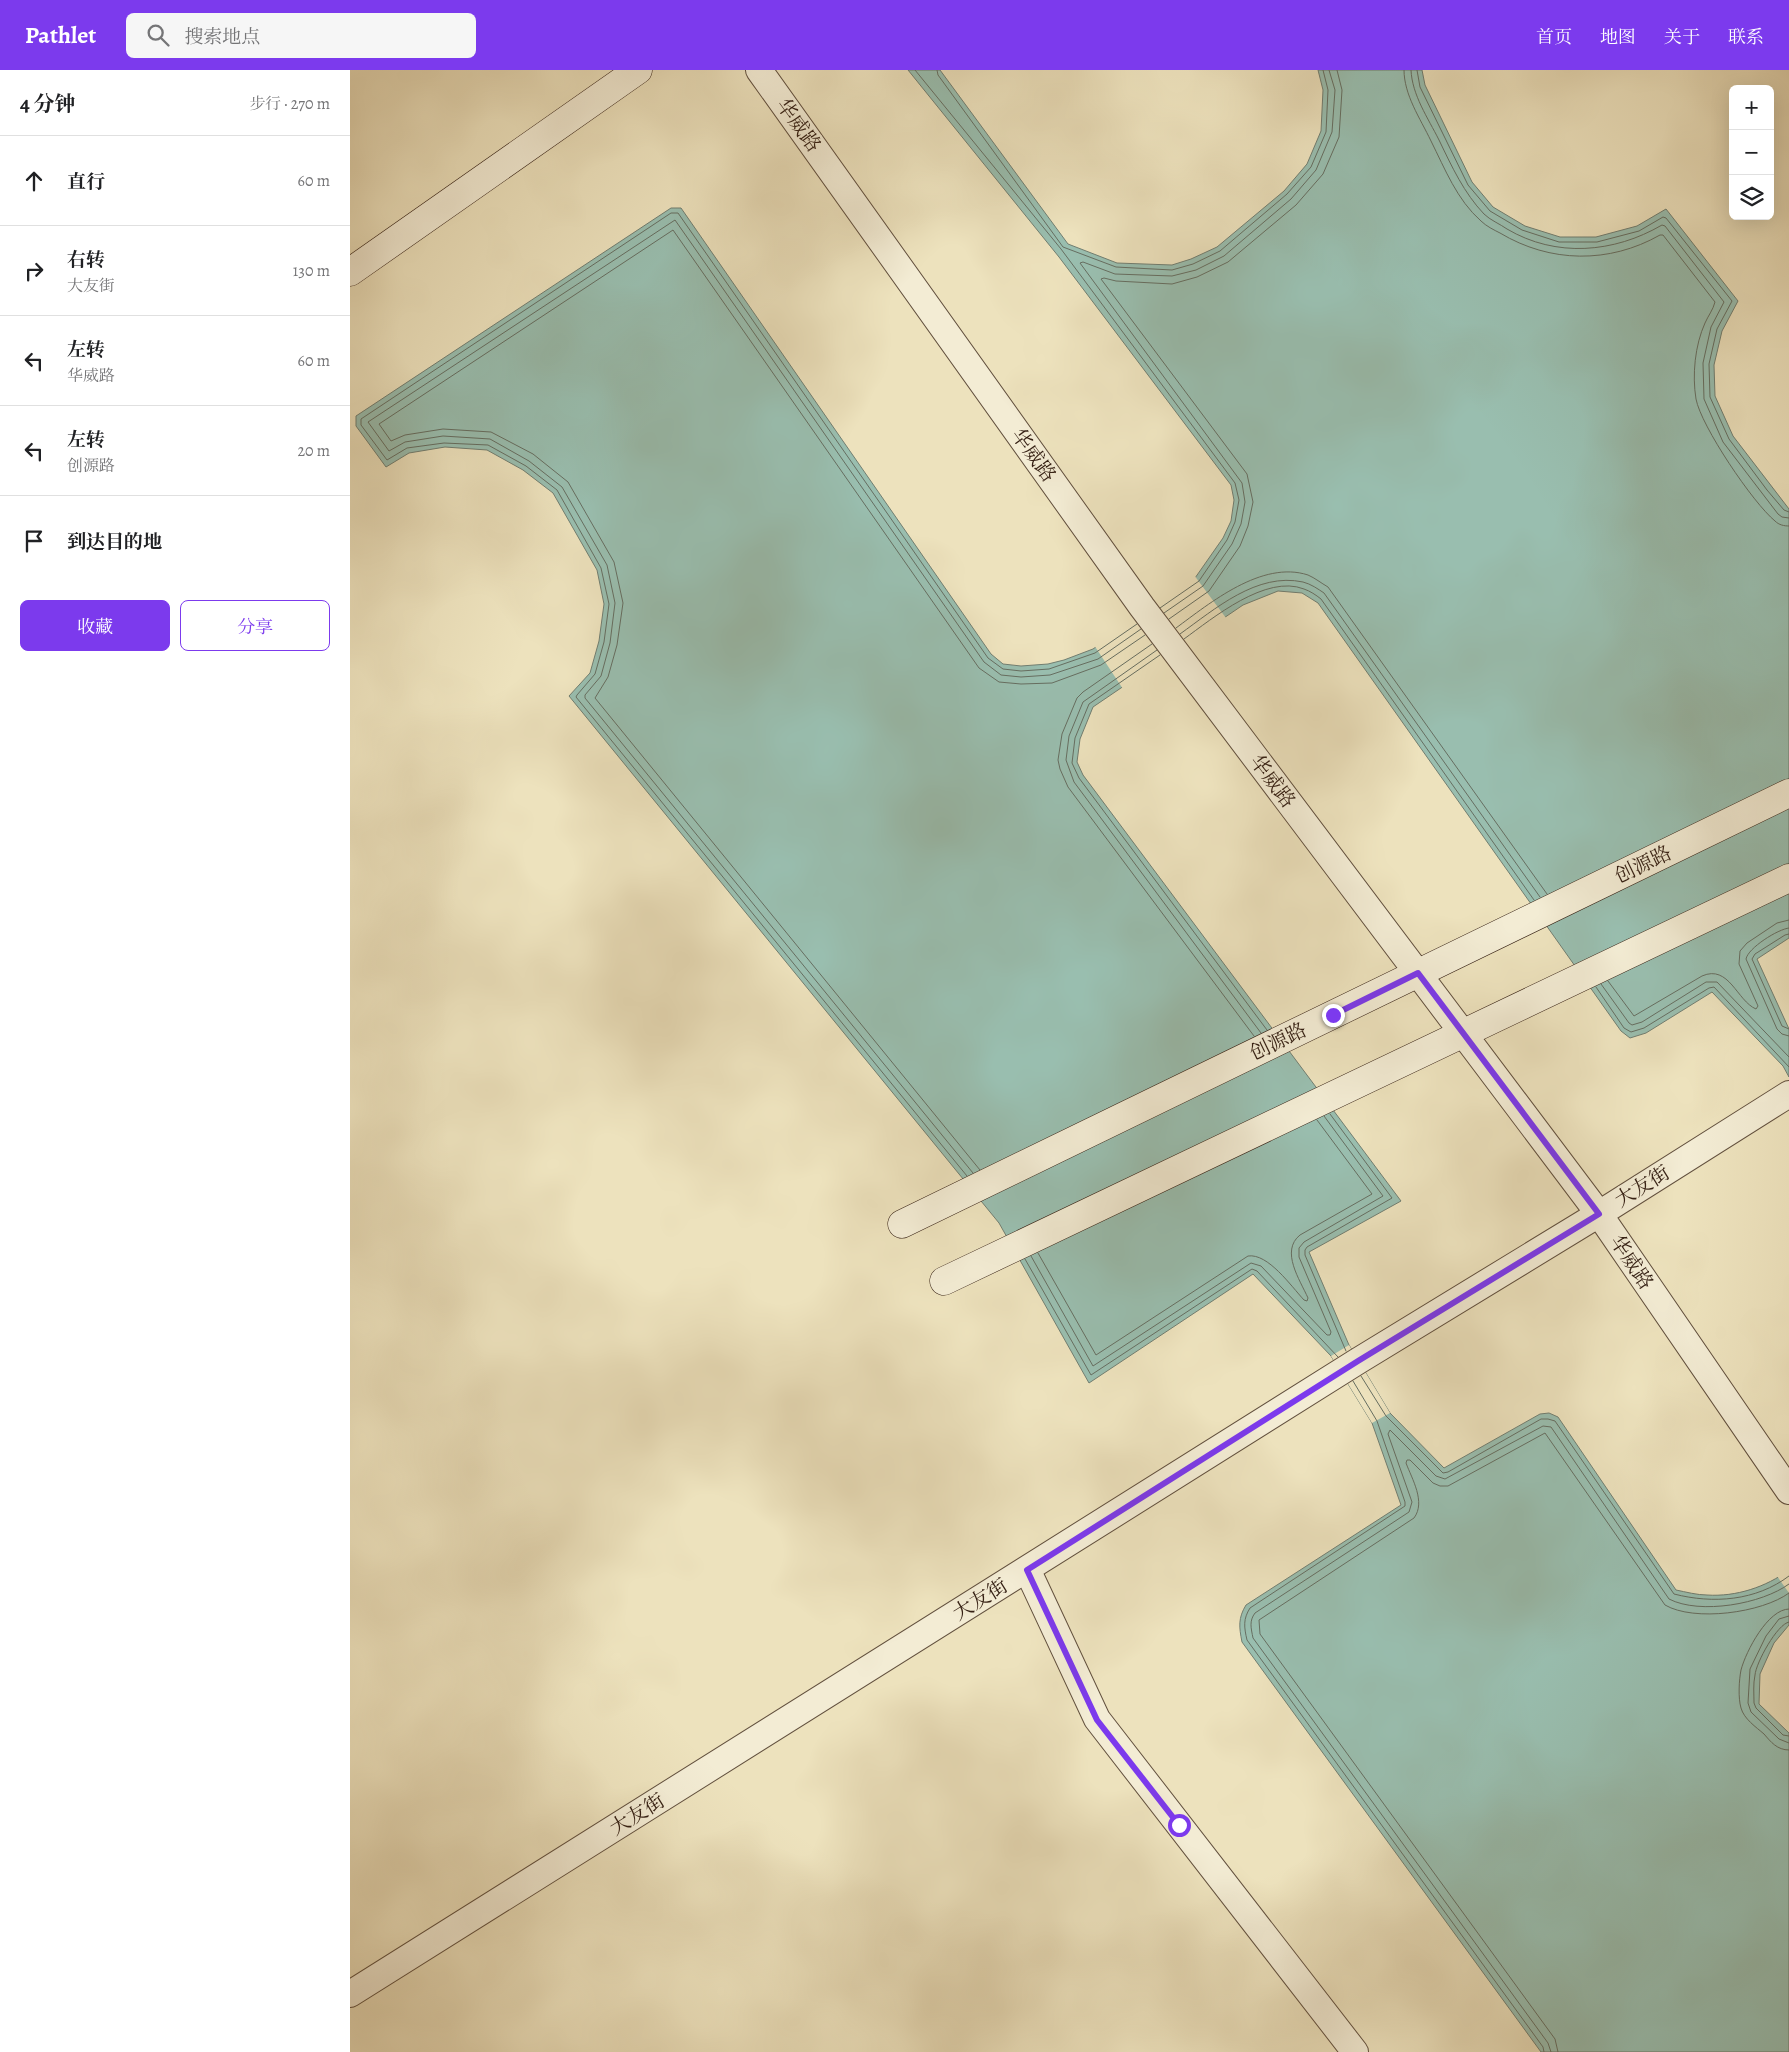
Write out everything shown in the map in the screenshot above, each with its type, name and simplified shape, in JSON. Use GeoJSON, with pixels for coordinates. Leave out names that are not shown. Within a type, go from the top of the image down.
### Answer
{"type":"FeatureCollection","features":[{"type":"Feature","properties":{"kind":"main road"},"geometry":{"type":"LineString","coordinates":[[350,272],[638,70]]}},
{"type":"Feature","properties":{"kind":"main road","name":"创源路"},"geometry":{"type":"LineString","coordinates":[[902,1224],[1789,793]]}},
{"type":"Feature","properties":{"kind":"main road"},"geometry":{"type":"LineString","coordinates":[[944,1280],[1789,878]]}},
{"type":"Feature","properties":{"kind":"street","name":"华威路"},"geometry":{"type":"LineString","coordinates":[[759,70],[1142,607],[1599,1214],[1789,1491]]}},
{"type":"Feature","properties":{"kind":"street","name":"大友街"},"geometry":{"type":"LineString","coordinates":[[350,1994],[1358,1361],[1599,1214],[1789,1094]]}},
{"type":"Feature","properties":{"kind":"street"},"geometry":{"type":"LineString","coordinates":[[1027,1570],[1097,1720],[1355,2052]]}},
{"type":"Feature","properties":{"kind":"water"},"geometry":{"type":"Polygon","coordinates":[[[908,70],[940,70],[1068,244],[1117,263],[1172,265],[1217,247],[1284,191],[1307,164],[1321,131],[1323,90],[1318,70],[1422,70],[1425,85],[1472,182],[1493,207],[1525,226],[1560,237],[1596,237],[1637,226],[1666,209],[1738,301],[1722,331],[1714,365],[1715,396],[1733,436],[1789,509],[1789,938],[1757,959],[1789,1029],[1789,1077],[1783,1066],[1712,992],[1646,1033],[1630,1038],[1621,1031],[1318,603],[1302,593],[1278,591],[1243,605],[1093,707],[1080,739],[1077,762],[1083,775],[1401,1201],[1309,1252],[1349,1345],[1390,1413],[1444,1468],[1540,1414],[1549,1413],[1558,1417],[1676,1590],[1703,1595],[1729,1594],[1761,1586],[1789,1570],[1789,1625],[1774,1643],[1760,1674],[1759,1704],[1789,1733],[1789,2052],[1541,2052],[1242,1642],[1240,1623],[1246,1605],[1401,1505],[1372,1423],[1331,1356],[1253,1274],[1089,1383],[999,1223],[569,696],[590,673],[599,641],[604,604],[597,570],[553,493],[523,470],[487,450],[445,447],[409,453],[386,467],[356,426],[356,416],[671,208],[681,208],[991,654],[1003,664],[1021,666],[1048,664],[1093,649],[1195,578],[1223,538],[1231,521],[1234,500],[1231,485],[1059,257],[908,70]]]}},
{"type":"Feature","properties":{"kind":"pier"},"geometry":{"type":"Polygon","coordinates":[[[1194,575],[1226,618],[1123,689],[1094,645],[1194,575]]]}},
{"type":"Feature","properties":{"kind":"pier"},"geometry":{"type":"Polygon","coordinates":[[[1349,1345],[1390,1413],[1372,1423],[1331,1356],[1349,1345]]]}},
{"type":"Feature","properties":{"kind":"pier"},"geometry":{"type":"Polygon","coordinates":[[[1789,1567],[1789,1593],[1777,1576],[1789,1567]]]}},
{"type":"Feature","properties":{"kind":"route"},"geometry":{"type":"LineString","coordinates":[[1179,1825],[1097,1720],[1027,1570],[1358,1361],[1599,1214],[1418,973],[1333,1015]]}}]}
